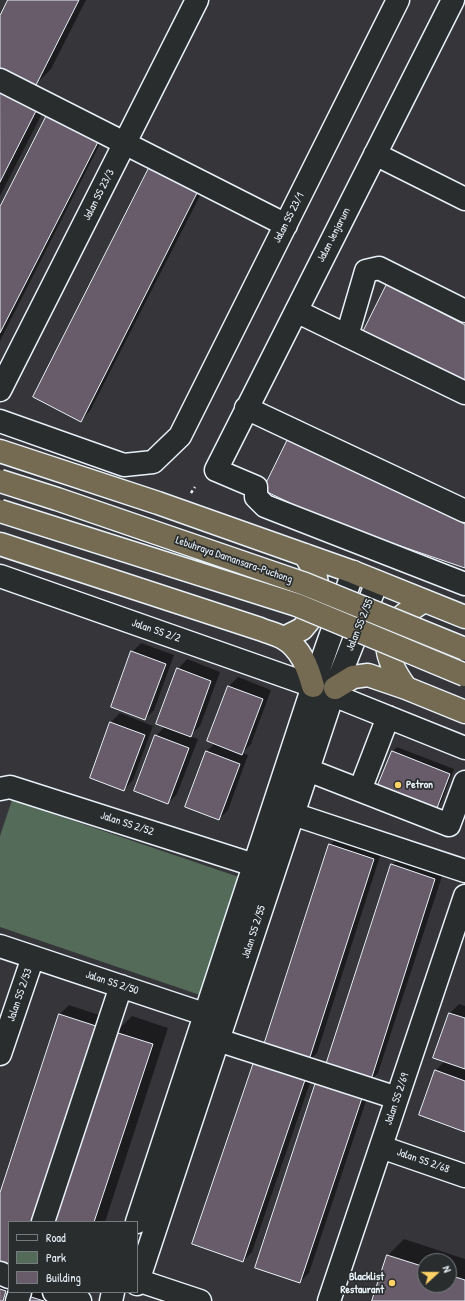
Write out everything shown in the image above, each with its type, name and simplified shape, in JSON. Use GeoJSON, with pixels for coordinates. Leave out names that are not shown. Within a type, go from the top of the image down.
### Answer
{"type":"FeatureCollection","features":[{"type":"Feature","properties":{"kind":"highway"},"geometry":{"type":"LineString","coordinates":[[0,451],[158,503],[353,572],[465,617]]}},
{"type":"Feature","properties":{"kind":"highway","name":"Lebuhraya Damansara–Puchong"},"geometry":{"type":"LineString","coordinates":[[0,481],[305,584],[465,649]]}},
{"type":"Feature","properties":{"kind":"highway","name":"Lebuhraya Damansara–Puchong"},"geometry":{"type":"LineString","coordinates":[[0,510],[297,605],[465,675]]}},
{"type":"Feature","properties":{"kind":"highway"},"geometry":{"type":"LineString","coordinates":[[0,544],[284,638],[305,661],[313,686]]}},
{"type":"Feature","properties":{"kind":"highway"},"geometry":{"type":"LineString","coordinates":[[284,638],[302,629],[316,612],[320,601],[315,572],[305,555]]}},
{"type":"Feature","properties":{"kind":"highway"},"geometry":{"type":"LineString","coordinates":[[406,688],[392,667],[386,643],[390,629],[397,620],[424,601]]}},
{"type":"Feature","properties":{"kind":"highway"},"geometry":{"type":"LineString","coordinates":[[334,691],[353,677],[368,675],[406,688],[465,712]]}},
{"type":"Feature","properties":{"kind":"street","name":"Jalan SS 23/3"},"geometry":{"type":"LineString","coordinates":[[0,390],[197,0]]}},
{"type":"Feature","properties":{"kind":"street","name":"Jalan SS 23/1"},"geometry":{"type":"LineString","coordinates":[[0,421],[124,466],[153,462],[180,436],[398,0]]}},
{"type":"Feature","properties":{"kind":"street"},"geometry":{"type":"LineString","coordinates":[[453,0],[465,7]]}},
{"type":"Feature","properties":{"kind":"street","name":"Jalan Jenjarum"},"geometry":{"type":"LineString","coordinates":[[453,0],[216,470],[256,487],[256,497],[265,506],[465,584]]}},
{"type":"Feature","properties":{"kind":"street"},"geometry":{"type":"LineString","coordinates":[[0,80],[286,224]]}},
{"type":"Feature","properties":{"kind":"street"},"geometry":{"type":"LineString","coordinates":[[375,154],[465,199]]}},
{"type":"Feature","properties":{"kind":"street"},"geometry":{"type":"LineString","coordinates":[[347,336],[366,271],[379,268],[465,311]]}},
{"type":"Feature","properties":{"kind":"street"},"geometry":{"type":"LineString","coordinates":[[296,311],[465,393]]}},
{"type":"Feature","properties":{"kind":"street"},"geometry":{"type":"LineString","coordinates":[[246,408],[465,511]]}},
{"type":"Feature","properties":{"kind":"street","name":"Jalan SS 2/55"},"geometry":{"type":"LineString","coordinates":[[138,1281],[216,1025],[254,865],[313,686],[353,572]]}},
{"type":"Feature","properties":{"kind":"street","name":"Jalan SS 2/2"},"geometry":{"type":"LineString","coordinates":[[0,576],[313,686]]}},
{"type":"Feature","properties":{"kind":"street","name":"Jalan SS 2/55"},"geometry":{"type":"LineString","coordinates":[[136,1221],[216,1025],[293,814],[334,691],[377,582]]}},
{"type":"Feature","properties":{"kind":"street"},"geometry":{"type":"LineString","coordinates":[[334,691],[388,717],[465,748]]}},
{"type":"Feature","properties":{"kind":"street"},"geometry":{"type":"LineString","coordinates":[[360,790],[388,717]]}},
{"type":"Feature","properties":{"kind":"street"},"geometry":{"type":"LineString","coordinates":[[308,770],[449,824],[465,782]]}},
{"type":"Feature","properties":{"kind":"street","name":"Jalan SS 2/52"},"geometry":{"type":"LineString","coordinates":[[0,789],[10,787],[254,865]]}},
{"type":"Feature","properties":{"kind":"street"},"geometry":{"type":"LineString","coordinates":[[293,814],[465,870]]}},
{"type":"Feature","properties":{"kind":"street","name":"Jalan SS 2/69"},"geometry":{"type":"LineString","coordinates":[[329,1301],[397,1098],[457,948],[465,896]]}},
{"type":"Feature","properties":{"kind":"street","name":"Jalan SS 2/50"},"geometry":{"type":"LineString","coordinates":[[0,946],[121,986],[397,1098]]}},
{"type":"Feature","properties":{"kind":"street","name":"Jalan SS 2/53"},"geometry":{"type":"LineString","coordinates":[[0,1054],[33,957]]}},
{"type":"Feature","properties":{"kind":"street"},"geometry":{"type":"LineString","coordinates":[[43,1221],[121,986]]}},
{"type":"Feature","properties":{"kind":"street","name":"Jalan SS 2/68"},"geometry":{"type":"LineString","coordinates":[[381,1147],[465,1176]]}},
{"type":"Feature","properties":{"kind":"street"},"geometry":{"type":"LineString","coordinates":[[138,1284],[200,1301]]}},
{"type":"Feature","properties":{"kind":"street"},"geometry":{"type":"LineString","coordinates":[[57,1293],[80,1301]]}},
{"type":"Feature","properties":{"kind":"green space"},"geometry":{"type":"Polygon","coordinates":[[[12,800],[239,877],[200,995],[0,927],[0,836],[12,800]]]}},
{"type":"Feature","properties":{"kind":"building"},"geometry":{"type":"Polygon","coordinates":[[[8,0],[79,0],[35,87],[0,69],[0,16],[8,0]]]}},
{"type":"Feature","properties":{"kind":"building"},"geometry":{"type":"Polygon","coordinates":[[[0,92],[36,111],[0,182],[0,92]]]}},
{"type":"Feature","properties":{"kind":"building"},"geometry":{"type":"Polygon","coordinates":[[[47,115],[98,142],[0,333],[0,207],[47,115]]]}},
{"type":"Feature","properties":{"kind":"building"},"geometry":{"type":"Polygon","coordinates":[[[150,166],[198,191],[81,422],[33,397],[150,166]]]}},
{"type":"Feature","properties":{"kind":"building"},"geometry":{"type":"Polygon","coordinates":[[[387,284],[465,325],[465,388],[362,334],[387,284]]]}},
{"type":"Feature","properties":{"kind":"building"},"geometry":{"type":"Polygon","coordinates":[[[289,437],[465,524],[465,568],[330,522],[263,490],[289,437]]]}},
{"type":"Feature","properties":{"kind":"building"},"geometry":{"type":"Polygon","coordinates":[[[131,651],[166,664],[145,720],[111,707],[131,651]]]}},
{"type":"Feature","properties":{"kind":"building"},"geometry":{"type":"Polygon","coordinates":[[[177,668],[211,681],[191,737],[156,724],[177,668]]]}},
{"type":"Feature","properties":{"kind":"building"},"geometry":{"type":"Polygon","coordinates":[[[228,686],[263,699],[242,755],[207,741],[228,686]]]}},
{"type":"Feature","properties":{"kind":"building"},"geometry":{"type":"Polygon","coordinates":[[[110,722],[145,735],[124,791],[90,778],[110,722]]]}},
{"type":"Feature","properties":{"kind":"building"},"geometry":{"type":"Polygon","coordinates":[[[155,735],[189,748],[168,804],[134,791],[155,735]]]}},
{"type":"Feature","properties":{"kind":"building"},"geometry":{"type":"Polygon","coordinates":[[[206,751],[240,764],[219,820],[185,807],[206,751]]]}},
{"type":"Feature","properties":{"kind":"building"},"geometry":{"type":"Polygon","coordinates":[[[392,751],[450,774],[437,808],[378,785],[392,751]]]}},
{"type":"Feature","properties":{"kind":"building"},"geometry":{"type":"Polygon","coordinates":[[[329,844],[374,859],[308,1063],[263,1048],[329,844]]]}},
{"type":"Feature","properties":{"kind":"building"},"geometry":{"type":"Polygon","coordinates":[[[391,864],[435,879],[370,1083],[325,1068],[391,864]]]}},
{"type":"Feature","properties":{"kind":"building"},"geometry":{"type":"Polygon","coordinates":[[[449,1013],[465,1018],[465,1069],[433,1058],[449,1013]]]}},
{"type":"Feature","properties":{"kind":"building"},"geometry":{"type":"Polygon","coordinates":[[[59,1014],[96,1026],[32,1221],[8,1221],[8,1267],[0,1264],[0,1193],[59,1014]]]}},
{"type":"Feature","properties":{"kind":"building"},"geometry":{"type":"Polygon","coordinates":[[[115,1032],[153,1044],[94,1221],[52,1221],[115,1032]]]}},
{"type":"Feature","properties":{"kind":"building"},"geometry":{"type":"Polygon","coordinates":[[[255,1059],[306,1077],[243,1262],[192,1244],[255,1059]]]}},
{"type":"Feature","properties":{"kind":"building"},"geometry":{"type":"Polygon","coordinates":[[[435,1070],[465,1081],[465,1132],[419,1115],[435,1070]]]}},
{"type":"Feature","properties":{"kind":"building"},"geometry":{"type":"Polygon","coordinates":[[[317,1079],[363,1095],[300,1283],[255,1268],[317,1079]]]}},
{"type":"Feature","properties":{"kind":"building"},"geometry":{"type":"Polygon","coordinates":[[[387,1255],[417,1264],[417,1293],[457,1293],[457,1278],[465,1280],[465,1301],[372,1301],[387,1255]]]}},
{"type":"Feature","properties":{"kind":"building"},"geometry":{"type":"Polygon","coordinates":[[[0,1289],[6,1291],[3,1301],[0,1301],[0,1289]]]}},
{"type":"Feature","properties":{"kind":"building"},"geometry":{"type":"Polygon","coordinates":[[[28,1296],[44,1301],[26,1301],[28,1296]]]}},
{"type":"Feature","properties":{"kind":"place","name":"Petron"},"geometry":{"type":"Point","coordinates":[398,785]}},
{"type":"Feature","properties":{"kind":"place","name":"Blacklist Restaurant"},"geometry":{"type":"Point","coordinates":[392,1283]}}]}
